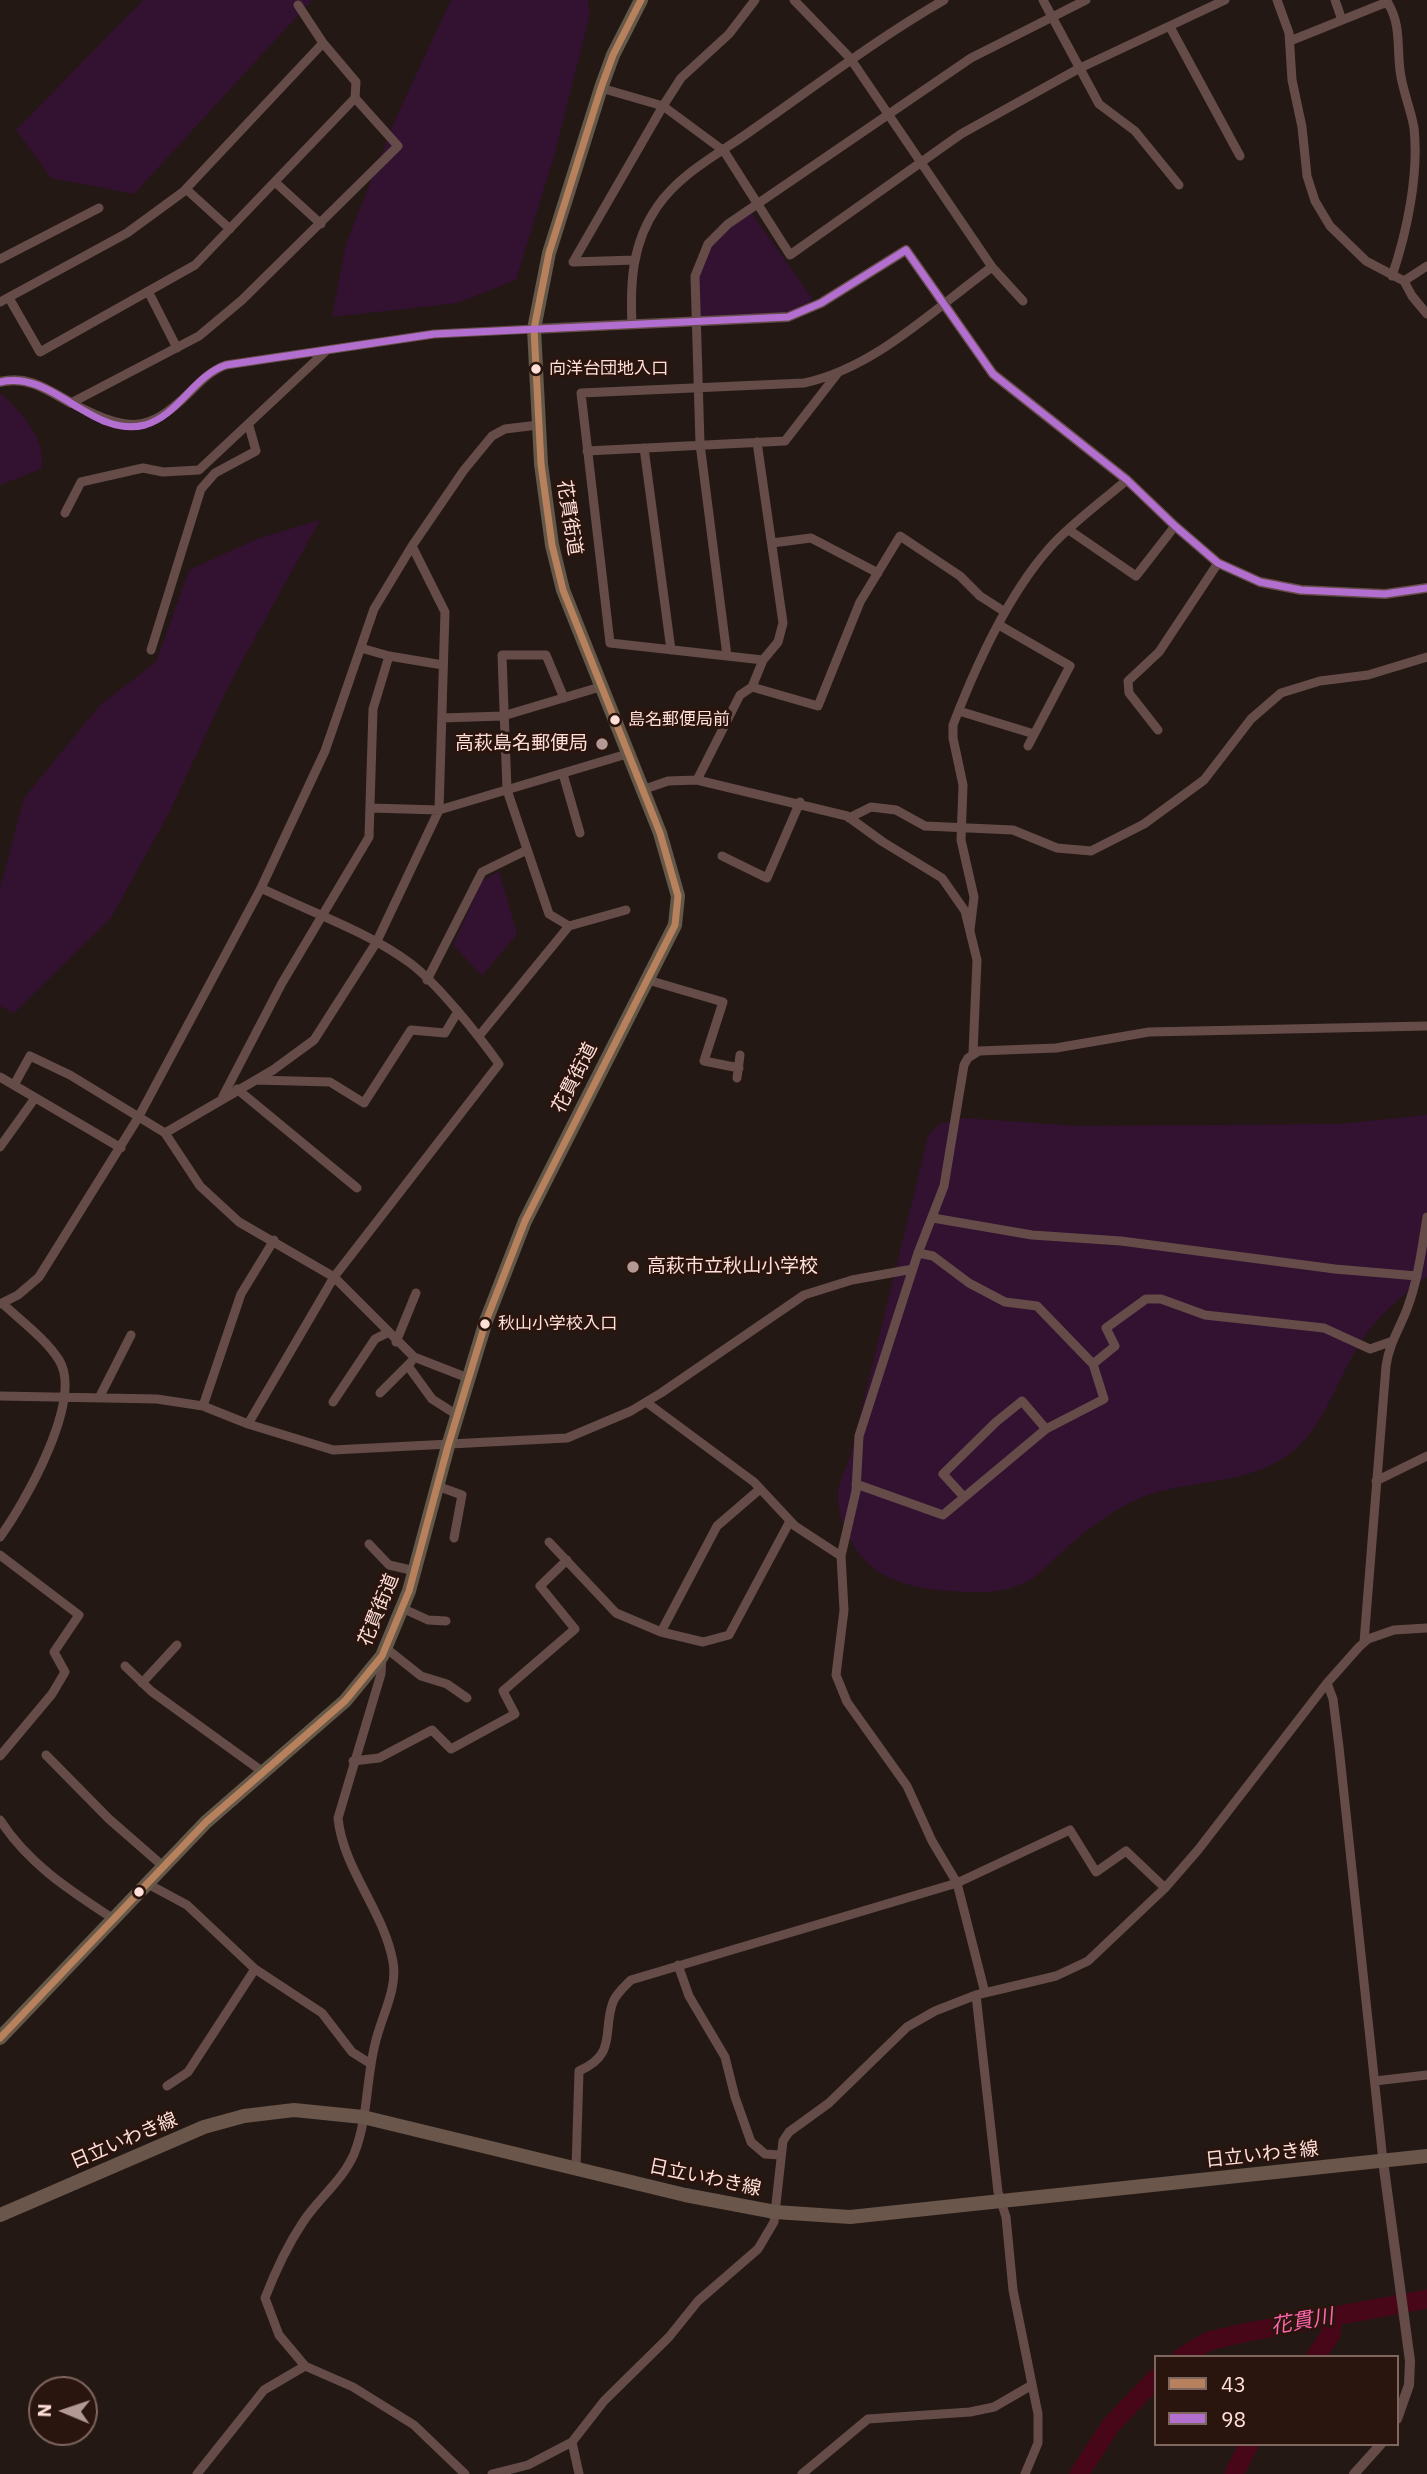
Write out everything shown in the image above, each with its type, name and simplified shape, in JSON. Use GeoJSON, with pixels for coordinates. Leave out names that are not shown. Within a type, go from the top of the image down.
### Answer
{"type":"FeatureCollection","features":[{"type":"Feature","properties":{"kind":"highway","name":"花貫街道"},"geometry":{"type":"LineString","coordinates":[[0,2038],[206,1822],[345,1701],[384,1653],[404,1609],[468,1378],[525,1222],[675,925],[678,909],[670,863],[572,620],[560,579],[547,511],[538,425],[534,329],[549,253],[601,88],[613,55],[640,0]]}},
{"type":"Feature","properties":{"kind":"main road","name":"日立いわき線"},"geometry":{"type":"LineString","coordinates":[[0,2216],[177,2138],[244,2116],[294,2110],[363,2117],[685,2195],[775,2212],[850,2217],[1427,2156]]}},
{"type":"Feature","properties":{"kind":"street"},"geometry":{"type":"LineString","coordinates":[[635,260],[573,262],[681,78],[729,34],[755,0]]}},
{"type":"Feature","properties":{"kind":"street"},"geometry":{"type":"LineString","coordinates":[[794,0],[850,58],[885,114],[992,267],[1023,301]]}},
{"type":"Feature","properties":{"kind":"street"},"geometry":{"type":"LineString","coordinates":[[632,324],[631,292],[635,260],[644,230],[669,190],[691,171],[724,151],[850,58],[944,0]]}},
{"type":"Feature","properties":{"kind":"street"},"geometry":{"type":"LineString","coordinates":[[1043,0],[1099,104],[1135,131],[1179,185]]}},
{"type":"Feature","properties":{"kind":"street"},"geometry":{"type":"LineString","coordinates":[[727,656],[700,444],[695,276],[702,255],[728,223],[885,114],[971,58],[1086,0]]}},
{"type":"Feature","properties":{"kind":"street"},"geometry":{"type":"LineString","coordinates":[[601,88],[663,106],[724,151],[755,204],[790,255],[961,134],[1078,69],[1225,0]]}},
{"type":"Feature","properties":{"kind":"street"},"geometry":{"type":"LineString","coordinates":[[1277,0],[1290,41],[1292,80],[1302,127],[1307,176],[1314,201],[1330,226],[1366,261],[1404,281],[1427,314]]}},
{"type":"Feature","properties":{"kind":"street"},"geometry":{"type":"LineString","coordinates":[[1335,0],[1342,20]]}},
{"type":"Feature","properties":{"kind":"street"},"geometry":{"type":"LineString","coordinates":[[1290,41],[1388,3],[1399,27],[1400,72],[1414,126],[1414,149],[1402,246],[1392,276]]}},
{"type":"Feature","properties":{"kind":"street"},"geometry":{"type":"LineString","coordinates":[[298,5],[323,43],[356,82],[355,98],[195,265],[40,352],[5,300],[127,233],[186,189],[323,43]]}},
{"type":"Feature","properties":{"kind":"street"},"geometry":{"type":"LineString","coordinates":[[1170,27],[1240,156]]}},
{"type":"Feature","properties":{"kind":"street"},"geometry":{"type":"LineString","coordinates":[[71,403],[199,336],[242,300],[398,146],[355,98]]}},
{"type":"Feature","properties":{"kind":"street"},"geometry":{"type":"LineString","coordinates":[[275,182],[321,224]]}},
{"type":"Feature","properties":{"kind":"street"},"geometry":{"type":"LineString","coordinates":[[186,189],[230,229]]}},
{"type":"Feature","properties":{"kind":"street"},"geometry":{"type":"LineString","coordinates":[[0,259],[99,208]]}},
{"type":"Feature","properties":{"kind":"street"},"geometry":{"type":"LineString","coordinates":[[0,382],[12,379],[37,384],[110,422],[126,426],[144,425],[172,410],[217,369],[329,349],[434,334],[788,317],[821,303],[905,250],[976,353],[1003,384],[1127,480],[1219,563],[1260,582],[1301,590],[1385,594],[1427,587]]}},
{"type":"Feature","properties":{"kind":"street"},"geometry":{"type":"LineString","coordinates":[[1404,281],[1427,266]]}},
{"type":"Feature","properties":{"kind":"street"},"geometry":{"type":"LineString","coordinates":[[763,660],[610,643],[581,393],[804,383],[837,374],[871,355],[992,267]]}},
{"type":"Feature","properties":{"kind":"street"},"geometry":{"type":"LineString","coordinates":[[148,291],[177,348]]}},
{"type":"Feature","properties":{"kind":"street"},"geometry":{"type":"LineString","coordinates":[[65,513],[81,482],[143,468],[163,472],[199,470],[329,349]]}},
{"type":"Feature","properties":{"kind":"street"},"geometry":{"type":"LineString","coordinates":[[587,451],[785,441],[837,374]]}},
{"type":"Feature","properties":{"kind":"street"},"geometry":{"type":"LineString","coordinates":[[0,1537],[13,1520],[55,1433],[65,1397],[60,1361],[1,1303],[18,1295],[39,1277],[138,1118],[261,888],[325,751],[374,609],[412,546],[464,470],[492,436],[505,429],[538,425]]}},
{"type":"Feature","properties":{"kind":"street"},"geometry":{"type":"LineString","coordinates":[[151,650],[201,489],[215,473],[256,451],[249,426]]}},
{"type":"Feature","properties":{"kind":"street"},"geometry":{"type":"LineString","coordinates":[[698,780],[740,695],[752,687],[763,660],[778,642],[783,628],[757,442]]}},
{"type":"Feature","properties":{"kind":"street"},"geometry":{"type":"LineString","coordinates":[[644,448],[671,650]]}},
{"type":"Feature","properties":{"kind":"street"},"geometry":{"type":"LineString","coordinates":[[970,930],[974,897],[960,828],[963,785],[952,732],[959,711],[1005,612],[1054,544],[1127,480]]}},
{"type":"Feature","properties":{"kind":"street"},"geometry":{"type":"LineString","coordinates":[[1069,530],[1136,576],[1175,526]]}},
{"type":"Feature","properties":{"kind":"street"},"geometry":{"type":"LineString","coordinates":[[752,687],[818,706],[860,602],[900,537],[960,576],[980,596],[1005,612]]}},
{"type":"Feature","properties":{"kind":"street"},"geometry":{"type":"LineString","coordinates":[[772,543],[811,538],[877,573]]}},
{"type":"Feature","properties":{"kind":"street"},"geometry":{"type":"LineString","coordinates":[[165,1133],[254,1080],[314,1040],[376,943],[439,810],[445,612],[412,546]]}},
{"type":"Feature","properties":{"kind":"street"},"geometry":{"type":"LineString","coordinates":[[1158,730],[1129,693],[1128,681],[1159,652],[1219,563]]}},
{"type":"Feature","properties":{"kind":"street"},"geometry":{"type":"LineString","coordinates":[[999,625],[1070,666],[1028,746]]}},
{"type":"Feature","properties":{"kind":"street"},"geometry":{"type":"LineString","coordinates":[[361,648],[389,656],[443,665]]}},
{"type":"Feature","properties":{"kind":"street"},"geometry":{"type":"LineString","coordinates":[[564,698],[546,655],[502,655],[507,790],[549,914],[569,926]]}},
{"type":"Feature","properties":{"kind":"street"},"geometry":{"type":"LineString","coordinates":[[222,1098],[282,983],[369,837],[373,709],[389,656]]}},
{"type":"Feature","properties":{"kind":"street"},"geometry":{"type":"LineString","coordinates":[[849,818],[871,807],[896,810],[925,826],[1013,830],[1057,848],[1091,851],[1144,824],[1204,780],[1251,719],[1281,693],[1320,681],[1368,675],[1427,657]]}},
{"type":"Feature","properties":{"kind":"street"},"geometry":{"type":"LineString","coordinates":[[442,718],[503,716],[600,687]]}},
{"type":"Feature","properties":{"kind":"street"},"geometry":{"type":"LineString","coordinates":[[959,711],[1034,734]]}},
{"type":"Feature","properties":{"kind":"street"},"geometry":{"type":"LineString","coordinates":[[370,808],[439,810],[627,754]]}},
{"type":"Feature","properties":{"kind":"street"},"geometry":{"type":"LineString","coordinates":[[563,775],[580,833]]}},
{"type":"Feature","properties":{"kind":"street"},"geometry":{"type":"LineString","coordinates":[[642,790],[668,781],[698,780],[800,802],[849,818],[942,878],[959,899],[970,930],[978,981],[973,1054],[964,1065],[946,1175],[859,1436],[856,1485],[841,1556],[844,1610],[838,1682],[847,1702],[907,1786],[932,1841],[957,1883],[980,1994],[1001,2202],[1006,2217],[1013,2290],[1038,2414],[1038,2443],[1025,2474]]}},
{"type":"Feature","properties":{"kind":"street"},"geometry":{"type":"LineString","coordinates":[[722,856],[767,878],[800,802]]}},
{"type":"Feature","properties":{"kind":"street"},"geometry":{"type":"LineString","coordinates":[[427,980],[482,872],[527,850]]}},
{"type":"Feature","properties":{"kind":"street"},"geometry":{"type":"LineString","coordinates":[[248,1424],[334,1277],[499,1064],[479,1036],[412,964],[376,943],[261,888]]}},
{"type":"Feature","properties":{"kind":"street"},"geometry":{"type":"LineString","coordinates":[[479,1036],[569,926],[626,910]]}},
{"type":"Feature","properties":{"kind":"street"},"geometry":{"type":"LineString","coordinates":[[648,980],[723,1002],[704,1061],[738,1073],[740,1055]]}},
{"type":"Feature","properties":{"kind":"street"},"geometry":{"type":"LineString","coordinates":[[254,1080],[330,1082],[364,1103],[411,1031],[444,1033],[457,1013]]}},
{"type":"Feature","properties":{"kind":"street"},"geometry":{"type":"LineString","coordinates":[[973,1054],[1056,1048],[1149,1032],[1427,1026]]}},
{"type":"Feature","properties":{"kind":"street"},"geometry":{"type":"LineString","coordinates":[[14,1086],[30,1056],[70,1075],[165,1133],[200,1186],[239,1222],[334,1277],[396,1342],[432,1399],[457,1415]]}},
{"type":"Feature","properties":{"kind":"street"},"geometry":{"type":"LineString","coordinates":[[0,1077],[121,1148]]}},
{"type":"Feature","properties":{"kind":"street"},"geometry":{"type":"LineString","coordinates":[[237,1089],[357,1188]]}},
{"type":"Feature","properties":{"kind":"street"},"geometry":{"type":"LineString","coordinates":[[0,1147],[35,1098]]}},
{"type":"Feature","properties":{"kind":"street"},"geometry":{"type":"LineString","coordinates":[[1364,1642],[1390,1342],[1407,1310],[1417,1276],[1427,1217]]}},
{"type":"Feature","properties":{"kind":"street"},"geometry":{"type":"LineString","coordinates":[[933,1218],[1032,1236],[1121,1241],[1335,1269],[1417,1276]]}},
{"type":"Feature","properties":{"kind":"street"},"geometry":{"type":"LineString","coordinates":[[203,1406],[241,1294],[274,1240]]}},
{"type":"Feature","properties":{"kind":"street"},"geometry":{"type":"LineString","coordinates":[[856,1485],[943,1515],[1045,1429],[1104,1399],[1093,1364],[1037,1306],[1005,1302],[970,1283],[933,1256],[918,1253]]}},
{"type":"Feature","properties":{"kind":"street"},"geometry":{"type":"LineString","coordinates":[[0,1396],[157,1399],[203,1406],[248,1424],[333,1450],[567,1438],[646,1402],[804,1295],[852,1280],[913,1269]]}},
{"type":"Feature","properties":{"kind":"street"},"geometry":{"type":"LineString","coordinates":[[396,1342],[416,1293]]}},
{"type":"Feature","properties":{"kind":"street"},"geometry":{"type":"LineString","coordinates":[[1093,1364],[1115,1346],[1106,1328],[1146,1299],[1161,1299],[1205,1315],[1324,1328],[1370,1349],[1390,1342]]}},
{"type":"Feature","properties":{"kind":"street"},"geometry":{"type":"LineString","coordinates":[[333,1402],[375,1339],[387,1333]]}},
{"type":"Feature","properties":{"kind":"street"},"geometry":{"type":"LineString","coordinates":[[99,1398],[131,1335]]}},
{"type":"Feature","properties":{"kind":"street"},"geometry":{"type":"LineString","coordinates":[[411,1362],[468,1378]]}},
{"type":"Feature","properties":{"kind":"street"},"geometry":{"type":"LineString","coordinates":[[380,1393],[411,1362]]}},
{"type":"Feature","properties":{"kind":"street"},"geometry":{"type":"LineString","coordinates":[[964,1497],[943,1474],[996,1422],[1022,1401],[1045,1429]]}},
{"type":"Feature","properties":{"kind":"street"},"geometry":{"type":"LineString","coordinates":[[646,1402],[760,1489],[790,1521],[841,1556]]}},
{"type":"Feature","properties":{"kind":"street"},"geometry":{"type":"LineString","coordinates":[[1376,1481],[1427,1456]]}},
{"type":"Feature","properties":{"kind":"street"},"geometry":{"type":"LineString","coordinates":[[437,1486],[462,1494],[454,1538]]}},
{"type":"Feature","properties":{"kind":"street"},"geometry":{"type":"LineString","coordinates":[[662,1632],[717,1526],[760,1489]]}},
{"type":"Feature","properties":{"kind":"street"},"geometry":{"type":"LineString","coordinates":[[549,1542],[616,1613],[662,1632],[702,1642],[729,1634],[790,1521]]}},
{"type":"Feature","properties":{"kind":"street"},"geometry":{"type":"LineString","coordinates":[[369,1544],[389,1565],[415,1571]]}},
{"type":"Feature","properties":{"kind":"street"},"geometry":{"type":"LineString","coordinates":[[0,1555],[79,1615],[54,1652],[65,1672],[52,1694],[0,1756]]}},
{"type":"Feature","properties":{"kind":"street"},"geometry":{"type":"LineString","coordinates":[[353,1761],[379,1758],[432,1730],[452,1749],[515,1714],[503,1691],[575,1629],[540,1586],[567,1560]]}},
{"type":"Feature","properties":{"kind":"street"},"geometry":{"type":"LineString","coordinates":[[404,1609],[428,1620],[446,1621]]}},
{"type":"Feature","properties":{"kind":"street"},"geometry":{"type":"LineString","coordinates":[[492,2474],[539,2460],[572,2442],[604,2402],[669,2337],[698,2301],[758,2249],[769,2233],[775,2212],[783,2141],[794,2126],[829,2103],[907,2027],[935,2011],[980,1994],[1074,1969],[1103,1948],[1165,1888],[1327,1682],[1364,1642],[1394,1630],[1427,1628]]}},
{"type":"Feature","properties":{"kind":"street"},"geometry":{"type":"LineString","coordinates":[[142,1683],[177,1645]]}},
{"type":"Feature","properties":{"kind":"street"},"geometry":{"type":"LineString","coordinates":[[465,2474],[414,2426],[353,2387],[306,2366],[279,2335],[265,2298],[276,2269],[303,2221],[354,2154],[371,2064],[393,1983],[393,1962],[339,1831],[340,1805],[384,1653],[421,1676],[447,1684],[467,1698]]}},
{"type":"Feature","properties":{"kind":"street"},"geometry":{"type":"LineString","coordinates":[[125,1665],[142,1683],[263,1772]]}},
{"type":"Feature","properties":{"kind":"street"},"geometry":{"type":"LineString","coordinates":[[1327,1682],[1333,1699],[1339,1747],[1383,2161],[1406,2319],[1409,2385],[1399,2413]]}},
{"type":"Feature","properties":{"kind":"street"},"geometry":{"type":"LineString","coordinates":[[46,1755],[109,1819],[164,1867]]}},
{"type":"Feature","properties":{"kind":"street"},"geometry":{"type":"LineString","coordinates":[[0,1820],[15,1844],[54,1879],[115,1920]]}},
{"type":"Feature","properties":{"kind":"street"},"geometry":{"type":"LineString","coordinates":[[576,2168],[579,2071],[595,2064],[609,2037],[613,2001],[631,1980],[957,1883],[1070,1830],[1096,1872],[1126,1851],[1165,1888]]}},
{"type":"Feature","properties":{"kind":"street"},"geometry":{"type":"LineString","coordinates":[[148,1884],[187,1905],[255,1969],[322,2013],[352,2052],[371,2064]]}},
{"type":"Feature","properties":{"kind":"street"},"geometry":{"type":"LineString","coordinates":[[678,1965],[689,1996],[725,2057],[735,2097],[751,2142],[765,2154],[781,2155]]}},
{"type":"Feature","properties":{"kind":"street"},"geometry":{"type":"LineString","coordinates":[[167,2086],[188,2072],[255,1969]]}},
{"type":"Feature","properties":{"kind":"street"},"geometry":{"type":"LineString","coordinates":[[1375,2081],[1427,2075]]}},
{"type":"Feature","properties":{"kind":"street"},"geometry":{"type":"LineString","coordinates":[[197,2474],[264,2390],[306,2366]]}},
{"type":"Feature","properties":{"kind":"street"},"geometry":{"type":"LineString","coordinates":[[802,2474],[868,2419],[970,2412],[994,2407],[1032,2385]]}},
{"type":"Feature","properties":{"kind":"street"},"geometry":{"type":"LineString","coordinates":[[572,2442],[579,2474]]}},
{"type":"Feature","properties":{"kind":"street"},"geometry":{"type":"LineString","coordinates":[[1354,2474],[1379,2446]]}},
{"type":"Feature","properties":{"kind":"shaded area"},"geometry":{"type":"Polygon","coordinates":[[[143,0],[312,0],[134,194],[51,178],[16,130],[143,0]]]}},
{"type":"Feature","properties":{"kind":"shaded area"},"geometry":{"type":"Polygon","coordinates":[[[451,0],[588,0],[590,15],[556,149],[516,280],[457,303],[332,317],[346,244],[395,120],[451,0]]]}},
{"type":"Feature","properties":{"kind":"shaded area"},"geometry":{"type":"Polygon","coordinates":[[[749,209],[812,298],[804,311],[696,322],[695,273],[702,255],[749,209]]]}},
{"type":"Feature","properties":{"kind":"shaded area"},"geometry":{"type":"Polygon","coordinates":[[[0,393],[31,427],[37,437],[42,458],[41,469],[0,485],[0,393]]]}},
{"type":"Feature","properties":{"kind":"shaded area"},"geometry":{"type":"Polygon","coordinates":[[[320,520],[229,685],[169,813],[111,918],[14,1013],[0,1006],[0,888],[24,798],[100,705],[156,662],[189,570],[259,538],[320,520]]]}},
{"type":"Feature","properties":{"kind":"shaded area"},"geometry":{"type":"Polygon","coordinates":[[[499,871],[517,934],[482,976],[453,945],[482,881],[499,871]]]}},
{"type":"Feature","properties":{"kind":"shaded area"},"geometry":{"type":"Polygon","coordinates":[[[1427,1115],[1427,1277],[1379,1318],[1363,1338],[1313,1429],[1293,1451],[1256,1471],[1173,1488],[1133,1501],[1095,1525],[1041,1572],[1009,1588],[970,1592],[918,1587],[876,1570],[855,1548],[841,1518],[838,1492],[850,1457],[928,1136],[939,1124],[964,1118],[1079,1126],[1338,1124],[1427,1115]]]}},
{"type":"Feature","properties":{"kind":"waterway","name":"花貫川"},"geometry":{"type":"LineString","coordinates":[[1185,2355],[1209,2341],[1243,2333],[1427,2299]]}},
{"type":"Feature","properties":{"kind":"waterway"},"geometry":{"type":"LineString","coordinates":[[1316,2355],[1331,2334],[1333,2315]]}},
{"type":"Feature","properties":{"kind":"waterway","name":"花貫川"},"geometry":{"type":"LineString","coordinates":[[1079,2474],[1111,2425],[1154,2380]]}},
{"type":"Feature","properties":{"kind":"waterway"},"geometry":{"type":"LineString","coordinates":[[1234,2474],[1248,2446]]}},
{"type":"Feature","properties":{"kind":"transit line","name":"43"},"geometry":{"type":"LineString","coordinates":[[0,2038],[206,1822],[345,1701],[382,1656],[409,1591],[448,1446],[486,1321],[525,1221],[675,925],[678,896],[660,833],[563,590],[552,545],[541,464],[534,329],[549,253],[601,88],[613,55],[641,0]]}},
{"type":"Feature","properties":{"kind":"transit line","name":"98"},"geometry":{"type":"LineString","coordinates":[[0,382],[19,381],[38,385],[107,422],[126,427],[145,425],[167,413],[204,378],[226,365],[434,334],[788,317],[821,303],[906,250],[993,374],[1127,480],[1218,563],[1260,582],[1301,590],[1385,594],[1427,588]]}},
{"type":"Feature","properties":{"kind":"place","name":"向洋台団地入口"},"geometry":{"type":"Point","coordinates":[536,369]}},
{"type":"Feature","properties":{"kind":"place","name":"島名郵便局前"},"geometry":{"type":"Point","coordinates":[615,720]}},
{"type":"Feature","properties":{"kind":"place","name":"高萩島名郵便局"},"geometry":{"type":"Point","coordinates":[602,744]}},
{"type":"Feature","properties":{"kind":"place","name":"高萩市立秋山小学校"},"geometry":{"type":"Point","coordinates":[633,1267]}},
{"type":"Feature","properties":{"kind":"place","name":"秋山小学校入口"},"geometry":{"type":"Point","coordinates":[485,1324]}}]}
